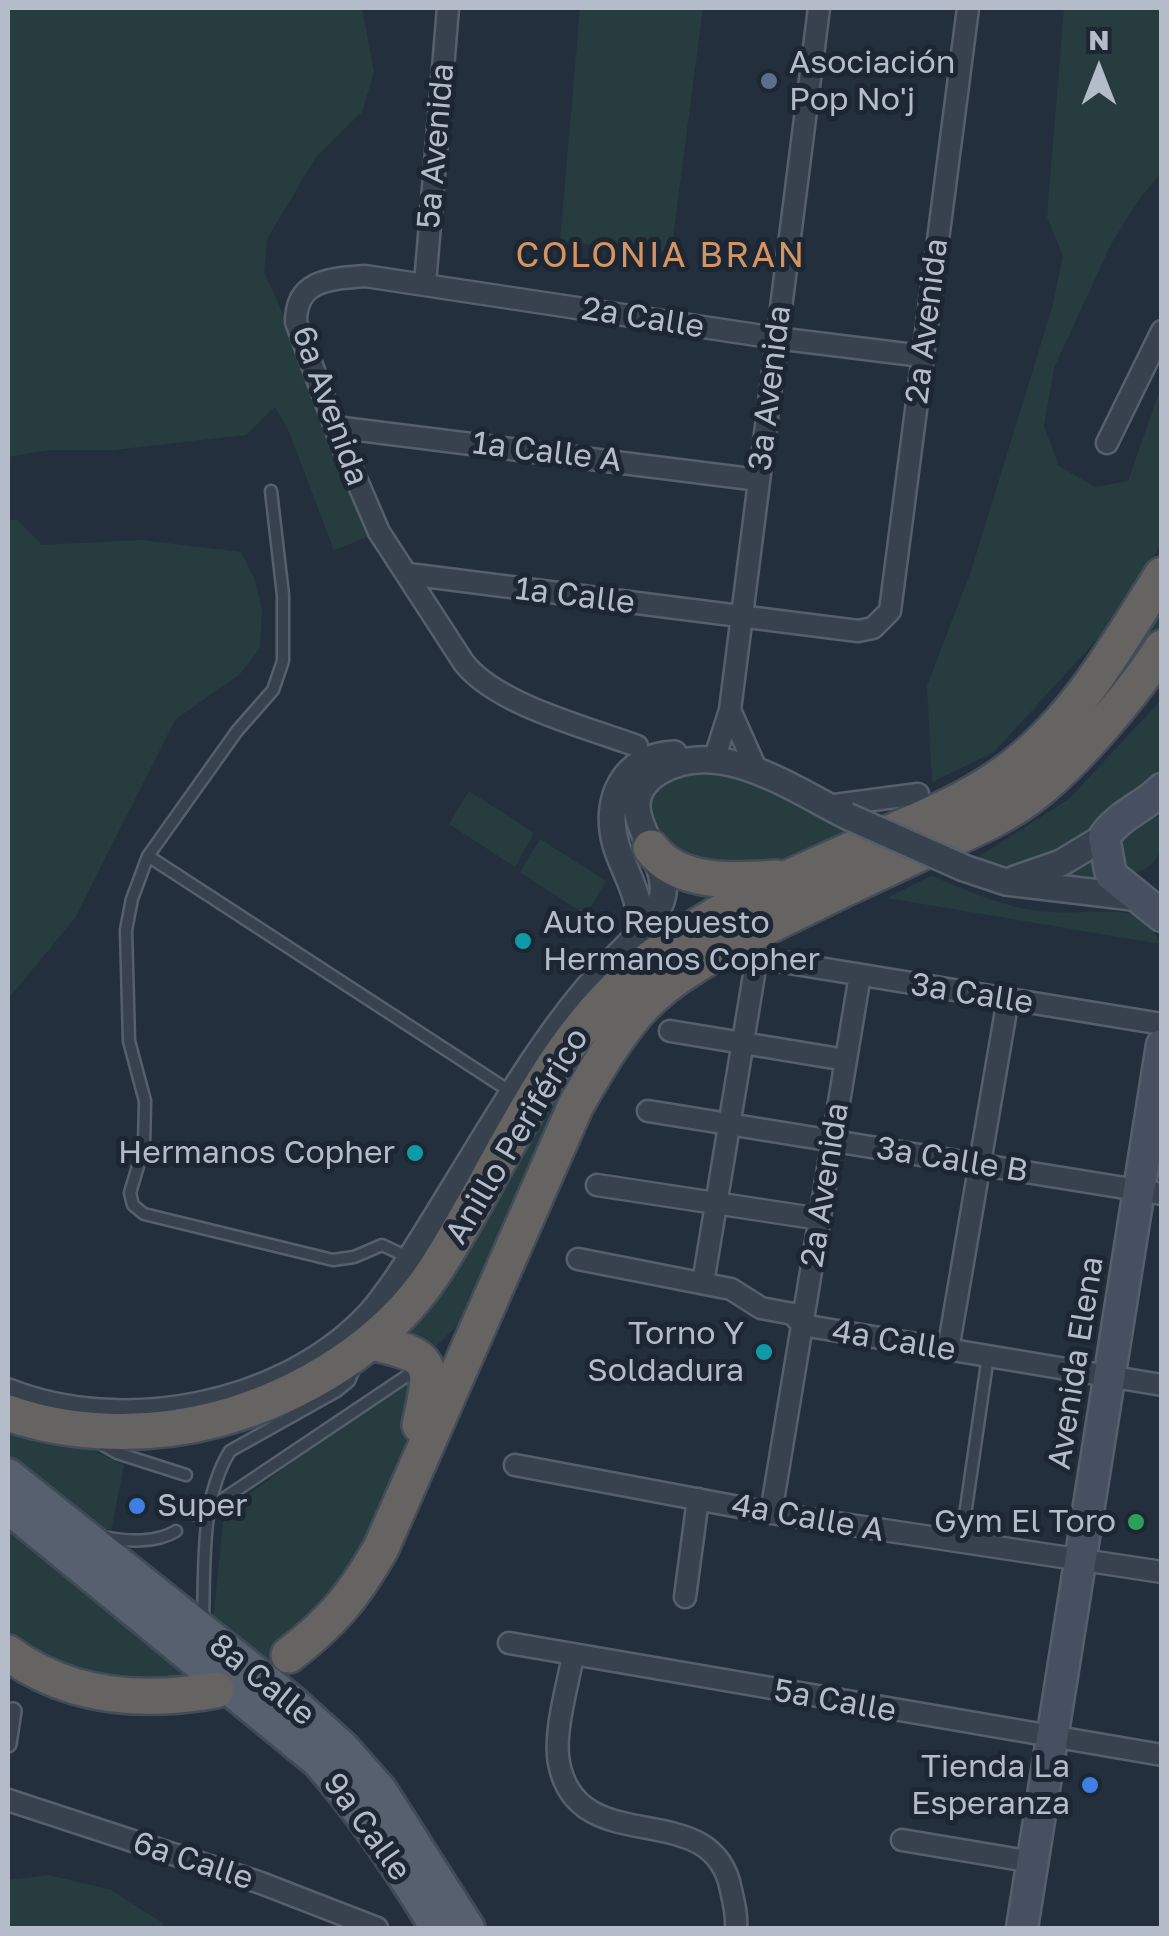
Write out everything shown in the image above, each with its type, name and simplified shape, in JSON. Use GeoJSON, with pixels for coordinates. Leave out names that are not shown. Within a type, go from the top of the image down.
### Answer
{"type":"FeatureCollection","features":[{"type":"Feature","properties":{"kind":"highway","name":"Anillo Periférico"},"geometry":{"type":"LineString","coordinates":[[8,1412],[27,1420],[76,1429],[154,1430],[231,1415],[297,1389],[368,1343],[395,1320],[422,1266],[588,1020],[637,970],[730,905],[967,798],[1012,768],[1054,732],[1162,575]]}},
{"type":"Feature","properties":{"kind":"highway","name":"Anillo Periférico"},"geometry":{"type":"LineString","coordinates":[[289,1655],[326,1626],[356,1591],[406,1494],[576,1105],[602,1058],[641,1009],[679,976],[722,950],[990,821],[1037,792],[1076,753],[1148,670],[1162,648]]}},
{"type":"Feature","properties":{"kind":"highway"},"geometry":{"type":"LineString","coordinates":[[651,848],[670,866],[702,876],[737,880],[792,876]]}},
{"type":"Feature","properties":{"kind":"highway"},"geometry":{"type":"LineString","coordinates":[[640,937],[716,896],[792,876]]}},
{"type":"Feature","properties":{"kind":"highway"},"geometry":{"type":"LineString","coordinates":[[425,1364],[486,1311]]}},
{"type":"Feature","properties":{"kind":"highway"},"geometry":{"type":"LineString","coordinates":[[368,1343],[407,1350],[425,1364],[430,1379],[406,1494]]}},
{"type":"Feature","properties":{"kind":"highway"},"geometry":{"type":"LineString","coordinates":[[8,1653],[52,1677],[93,1692],[138,1698],[216,1690]]}},
{"type":"Feature","properties":{"kind":"main road"},"geometry":{"type":"LineString","coordinates":[[1155,900],[1110,875],[1104,836],[1111,827],[1158,798]]}},
{"type":"Feature","properties":{"kind":"main road","name":"Avenida Elena"},"geometry":{"type":"LineString","coordinates":[[1022,1928],[1080,1542],[1150,1192],[1162,1045]]}},
{"type":"Feature","properties":{"kind":"main road","name":"8a Calle"},"geometry":{"type":"LineString","coordinates":[[8,1475],[291,1701],[343,1748],[380,1790],[468,1928]]}},
{"type":"Feature","properties":{"kind":"main road","name":"9a Calle"},"geometry":{"type":"LineString","coordinates":[[8,1507],[319,1762],[394,1859],[434,1928]]}},
{"type":"Feature","properties":{"kind":"street","name":"5a Avenida"},"geometry":{"type":"LineString","coordinates":[[424,284],[448,8]]}},
{"type":"Feature","properties":{"kind":"street","name":"3a Avenida"},"geometry":{"type":"LineString","coordinates":[[702,760],[730,710],[819,8]]}},
{"type":"Feature","properties":{"kind":"street","name":"2a Avenida"},"geometry":{"type":"LineString","coordinates":[[874,628],[890,610],[968,8]]}},
{"type":"Feature","properties":{"kind":"street","name":"2a Calle"},"geometry":{"type":"LineString","coordinates":[[364,276],[922,356]]}},
{"type":"Feature","properties":{"kind":"street","name":"6a Avenida"},"geometry":{"type":"LineString","coordinates":[[364,276],[320,281],[305,292],[296,307],[296,322],[379,532],[408,574]]}},
{"type":"Feature","properties":{"kind":"street"},"geometry":{"type":"LineString","coordinates":[[1107,443],[1162,331]]}},
{"type":"Feature","properties":{"kind":"street","name":"1a Calle A"},"geometry":{"type":"LineString","coordinates":[[335,427],[759,480]]}},
{"type":"Feature","properties":{"kind":"street"},"geometry":{"type":"LineString","coordinates":[[408,574],[477,680],[502,696],[637,746]]}},
{"type":"Feature","properties":{"kind":"street","name":"1a Calle"},"geometry":{"type":"LineString","coordinates":[[408,574],[742,618],[858,631],[874,628]]}},
{"type":"Feature","properties":{"kind":"street"},"geometry":{"type":"LineString","coordinates":[[730,710],[758,773]]}},
{"type":"Feature","properties":{"kind":"street"},"geometry":{"type":"LineString","coordinates":[[640,937],[638,902],[614,838],[615,794],[625,775],[651,757],[673,754],[758,773],[964,868],[1006,882],[1155,900]]}},
{"type":"Feature","properties":{"kind":"street"},"geometry":{"type":"LineString","coordinates":[[640,937],[660,904],[663,891],[661,871],[639,823],[640,792],[655,774],[702,760]]}},
{"type":"Feature","properties":{"kind":"street"},"geometry":{"type":"LineString","coordinates":[[837,811],[918,794]]}},
{"type":"Feature","properties":{"kind":"street"},"geometry":{"type":"LineString","coordinates":[[1006,882],[1061,863],[1104,836]]}},
{"type":"Feature","properties":{"kind":"street","name":"Anillo Periférico"},"geometry":{"type":"LineString","coordinates":[[8,1392],[52,1407],[94,1414],[171,1410],[239,1395],[309,1362],[345,1338],[422,1266],[514,1095],[556,1030],[588,988],[640,937]]}},
{"type":"Feature","properties":{"kind":"street","name":"3a Calle"},"geometry":{"type":"LineString","coordinates":[[784,962],[1162,1024]]}},
{"type":"Feature","properties":{"kind":"street","name":"2a Avenida"},"geometry":{"type":"LineString","coordinates":[[771,1514],[860,975]]}},
{"type":"Feature","properties":{"kind":"street"},"geometry":{"type":"LineString","coordinates":[[703,1283],[754,976]]}},
{"type":"Feature","properties":{"kind":"street"},"geometry":{"type":"LineString","coordinates":[[948,1350],[1008,1000]]}},
{"type":"Feature","properties":{"kind":"street"},"geometry":{"type":"LineString","coordinates":[[670,1031],[846,1060]]}},
{"type":"Feature","properties":{"kind":"street","name":"3a Calle B"},"geometry":{"type":"LineString","coordinates":[[648,1111],[1150,1192]]}},
{"type":"Feature","properties":{"kind":"street"},"geometry":{"type":"LineString","coordinates":[[597,1185],[820,1219]]}},
{"type":"Feature","properties":{"kind":"street","name":"4a Calle"},"geometry":{"type":"LineString","coordinates":[[578,1259],[742,1294],[761,1308],[792,1314],[802,1325],[1162,1385]]}},
{"type":"Feature","properties":{"kind":"street","name":"4a Calle A"},"geometry":{"type":"LineString","coordinates":[[515,1464],[771,1514],[961,1543],[1042,1551],[1080,1542],[1162,1572]]}},
{"type":"Feature","properties":{"kind":"street"},"geometry":{"type":"LineString","coordinates":[[685,1597],[698,1499]]}},
{"type":"Feature","properties":{"kind":"street","name":"5a Calle"},"geometry":{"type":"LineString","coordinates":[[509,1643],[1162,1756]]}},
{"type":"Feature","properties":{"kind":"street"},"geometry":{"type":"LineString","coordinates":[[573,1655],[558,1761],[567,1788],[606,1821],[679,1834],[703,1844],[723,1863],[736,1928]]}},
{"type":"Feature","properties":{"kind":"street"},"geometry":{"type":"LineString","coordinates":[[8,1744],[13,1711]]}},
{"type":"Feature","properties":{"kind":"street","name":"6a Calle"},"geometry":{"type":"LineString","coordinates":[[8,1800],[261,1883],[377,1928]]}},
{"type":"Feature","properties":{"kind":"street"},"geometry":{"type":"LineString","coordinates":[[902,1840],[1034,1862]]}},
{"type":"Feature","properties":{"kind":"lane"},"geometry":{"type":"LineString","coordinates":[[271,491],[283,595],[283,661],[273,690],[237,731],[148,856],[132,899],[126,930],[129,1042],[145,1101],[144,1146],[130,1193],[134,1205],[144,1214],[333,1260],[354,1257],[382,1245],[422,1266]]}},
{"type":"Feature","properties":{"kind":"lane"},"geometry":{"type":"LineString","coordinates":[[148,856],[514,1095]]}},
{"type":"Feature","properties":{"kind":"lane"},"geometry":{"type":"LineString","coordinates":[[202,1632],[211,1477],[230,1451],[338,1391],[349,1380],[368,1343]]}},
{"type":"Feature","properties":{"kind":"lane"},"geometry":{"type":"LineString","coordinates":[[961,1543],[988,1356]]}},
{"type":"Feature","properties":{"kind":"lane"},"geometry":{"type":"LineString","coordinates":[[198,1516],[425,1364]]}},
{"type":"Feature","properties":{"kind":"lane"},"geometry":{"type":"LineString","coordinates":[[76,1429],[117,1453],[186,1475]]}},
{"type":"Feature","properties":{"kind":"lane"},"geometry":{"type":"LineString","coordinates":[[74,1528],[136,1540],[165,1538],[176,1530]]}},
{"type":"Feature","properties":{"kind":"green space"},"geometry":{"type":"Polygon","coordinates":[[[8,8],[362,8],[374,72],[362,112],[316,157],[267,239],[264,272],[381,532],[334,550],[289,432],[275,407],[246,435],[114,450],[49,450],[8,457],[8,8]]]}},
{"type":"Feature","properties":{"kind":"green space"},"geometry":{"type":"Polygon","coordinates":[[[580,8],[703,8],[671,253],[560,241],[580,8]]]}},
{"type":"Feature","properties":{"kind":"green space"},"geometry":{"type":"Polygon","coordinates":[[[1064,8],[1161,8],[1161,173],[1111,244],[1054,368],[1044,426],[1059,466],[1095,487],[1128,481],[1161,387],[1161,543],[1142,578],[1102,634],[994,752],[932,782],[927,686],[971,571],[1052,308],[1063,256],[1047,217],[1064,8]]]}},
{"type":"Feature","properties":{"kind":"green space"},"geometry":{"type":"Polygon","coordinates":[[[8,520],[17,520],[42,545],[141,540],[241,552],[255,580],[262,610],[260,648],[240,674],[175,720],[75,918],[8,999],[8,520]]]}},
{"type":"Feature","properties":{"kind":"green space"},"geometry":{"type":"Polygon","coordinates":[[[1161,589],[1161,631],[1143,666],[1072,748],[1031,783],[980,816],[746,919],[650,981],[602,1038],[556,1123],[478,1305],[433,1349],[401,1340],[394,1334],[449,1272],[560,1080],[611,1009],[642,976],[736,915],[937,824],[1002,787],[1057,739],[1080,712],[1161,589]]]}},
{"type":"Feature","properties":{"kind":"green space"},"geometry":{"type":"Polygon","coordinates":[[[1161,700],[1161,851],[1150,865],[1131,874],[1087,877],[1037,872],[978,857],[1069,799],[1161,700]]]}},
{"type":"Feature","properties":{"kind":"green space"},"geometry":{"type":"Polygon","coordinates":[[[697,771],[759,785],[852,834],[790,865],[749,871],[676,858],[649,824],[649,799],[658,782],[697,771]]]}},
{"type":"Feature","properties":{"kind":"green space"},"geometry":{"type":"Polygon","coordinates":[[[469,791],[534,833],[515,867],[449,824],[469,791]]]}},
{"type":"Feature","properties":{"kind":"green space"},"geometry":{"type":"Polygon","coordinates":[[[540,839],[606,881],[586,915],[520,872],[540,839]]]}},
{"type":"Feature","properties":{"kind":"green space"},"geometry":{"type":"Polygon","coordinates":[[[931,876],[1020,908],[1122,912],[1145,917],[1161,944],[887,898],[931,876]]]}},
{"type":"Feature","properties":{"kind":"green space"},"geometry":{"type":"Polygon","coordinates":[[[414,1371],[422,1376],[392,1495],[346,1590],[293,1645],[257,1665],[212,1630],[224,1513],[414,1371]]]}},
{"type":"Feature","properties":{"kind":"green space"},"geometry":{"type":"Polygon","coordinates":[[[8,1431],[44,1442],[90,1449],[124,1465],[111,1530],[93,1525],[8,1467],[8,1431]]]}},
{"type":"Feature","properties":{"kind":"green space"},"geometry":{"type":"Polygon","coordinates":[[[8,1522],[204,1679],[111,1686],[8,1644],[8,1522]]]}},
{"type":"Feature","properties":{"kind":"green space"},"geometry":{"type":"Polygon","coordinates":[[[49,1875],[111,1890],[166,1928],[8,1928],[8,1880],[49,1875]]]}},
{"type":"Feature","properties":{"kind":"place","name":"Asociación Pop No'j"},"geometry":{"type":"Point","coordinates":[769,81]}},
{"type":"Feature","properties":{"kind":"place","name":"Auto Repuesto Hermanos Copher"},"geometry":{"type":"Point","coordinates":[523,941]}},
{"type":"Feature","properties":{"kind":"place","name":"Hermanos Copher"},"geometry":{"type":"Point","coordinates":[415,1153]}},
{"type":"Feature","properties":{"kind":"place","name":"Torno Y Soldadura"},"geometry":{"type":"Point","coordinates":[764,1352]}},
{"type":"Feature","properties":{"kind":"place","name":"Super"},"geometry":{"type":"Point","coordinates":[137,1506]}},
{"type":"Feature","properties":{"kind":"place","name":"Gym El Toro"},"geometry":{"type":"Point","coordinates":[1136,1522]}},
{"type":"Feature","properties":{"kind":"place","name":"Tienda La Esperanza"},"geometry":{"type":"Point","coordinates":[1090,1785]}},
{"type":"Feature","properties":{"kind":"district","name":"COLONIA BRAN"},"geometry":{"type":"Point","coordinates":[661,256]}}]}
